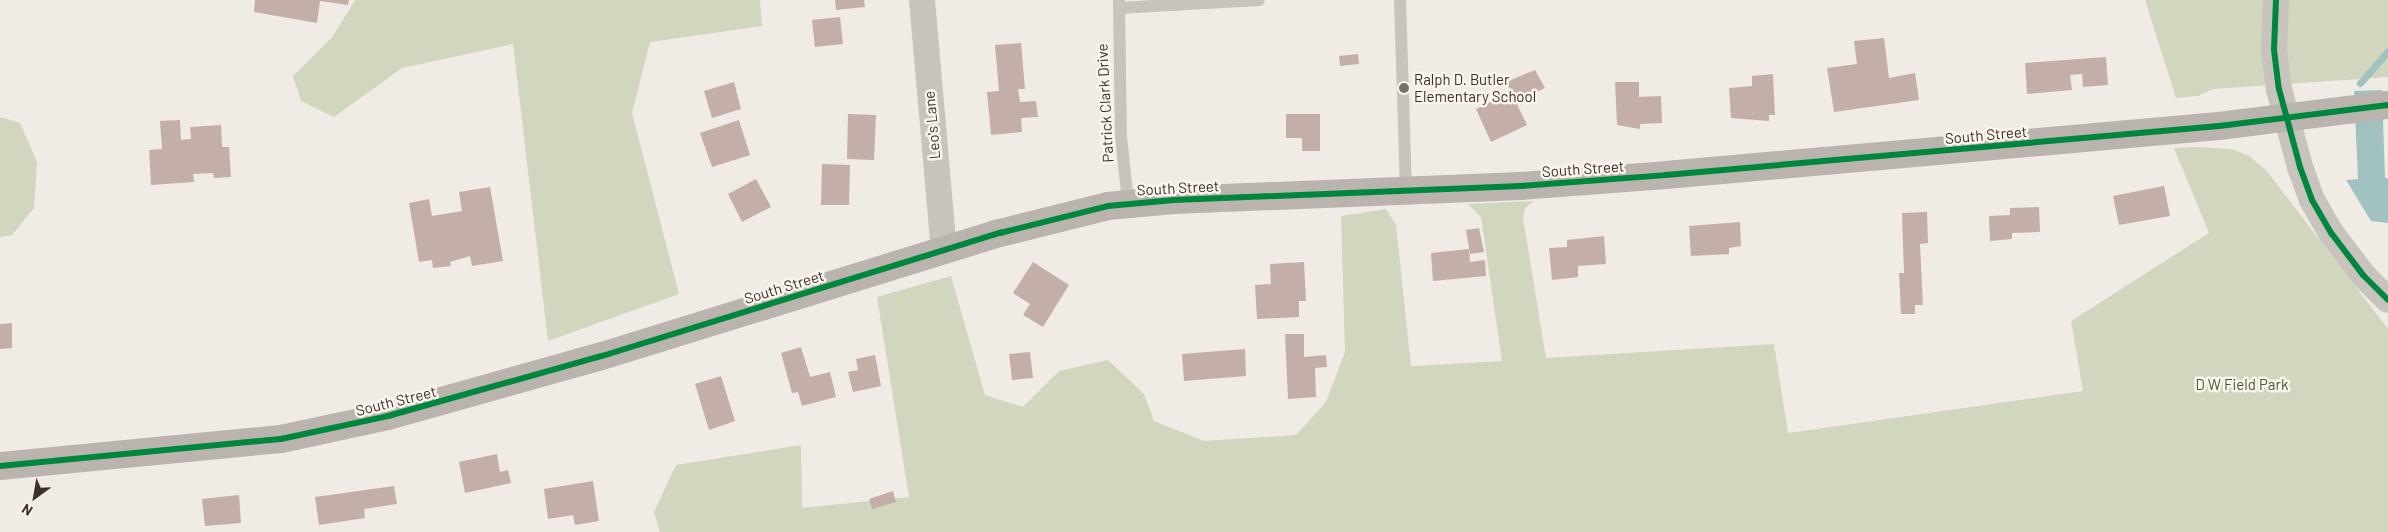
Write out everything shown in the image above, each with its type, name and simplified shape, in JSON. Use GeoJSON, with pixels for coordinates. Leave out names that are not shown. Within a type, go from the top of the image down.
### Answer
{"type":"FeatureCollection","features":[{"type":"Feature","properties":{"kind":"street","name":"Leo's Lane"},"geometry":{"type":"LineString","coordinates":[[922,0],[944,250]]}},
{"type":"Feature","properties":{"kind":"street"},"geometry":{"type":"LineString","coordinates":[[2276,0],[2274,50],[2284,115],[2312,200],[2332,234],[2363,275],[2388,300]]}},
{"type":"Feature","properties":{"kind":"street","name":"South Street"},"geometry":{"type":"LineString","coordinates":[[0,466],[281,439],[388,416],[602,356],[944,250],[1081,211],[1128,203],[1521,186],[1871,158],[2219,126],[2284,115],[2388,105]]}},
{"type":"Feature","properties":{"kind":"lane"},"geometry":{"type":"LineString","coordinates":[[1119,4],[1259,0]]}},
{"type":"Feature","properties":{"kind":"lane"},"geometry":{"type":"LineString","coordinates":[[1400,0],[1406,191]]}},
{"type":"Feature","properties":{"kind":"lane","name":"Patrick Clark Drive"},"geometry":{"type":"LineString","coordinates":[[1119,4],[1121,136],[1128,203]]}},
{"type":"Feature","properties":{"kind":"green space"},"geometry":{"type":"Polygon","coordinates":[[[355,0],[760,0],[762,26],[650,42],[632,113],[679,294],[548,341],[513,44],[402,68],[334,117],[301,101],[293,76],[333,36],[355,0]]]}},
{"type":"Feature","properties":{"kind":"green space"},"geometry":{"type":"Polygon","coordinates":[[[2145,0],[2388,0],[2388,77],[2213,89],[2198,96],[2176,98],[2145,0]]]}},
{"type":"Feature","properties":{"kind":"green space"},"geometry":{"type":"Polygon","coordinates":[[[0,117],[20,123],[37,162],[34,208],[12,235],[0,237],[0,117]]]}},
{"type":"Feature","properties":{"kind":"green space","name":"D W Field Park"},"geometry":{"type":"Polygon","coordinates":[[[2174,148],[2232,149],[2249,156],[2266,170],[2388,329],[2388,532],[660,532],[654,512],[676,465],[801,445],[802,508],[909,497],[877,297],[951,276],[985,395],[1023,407],[1059,371],[1108,360],[1144,394],[1154,421],[1204,441],[1296,435],[1326,402],[1345,352],[1341,216],[1386,209],[1396,225],[1411,366],[1502,361],[1481,217],[1468,204],[1534,201],[1525,208],[1523,218],[1546,358],[1774,344],[1788,433],[2083,391],[2071,321],[2209,233],[2174,148]]]}},
{"type":"Feature","properties":{"kind":"water"},"geometry":{"type":"Polygon","coordinates":[[[2382,90],[2385,178],[2388,178],[2388,223],[2371,221],[2346,180],[2358,179],[2354,91],[2382,90]]]}},
{"type":"Feature","properties":{"kind":"building"},"geometry":{"type":"Polygon","coordinates":[[[255,0],[349,0],[348,5],[320,1],[317,23],[254,12],[255,0]]]}},
{"type":"Feature","properties":{"kind":"building"},"geometry":{"type":"Polygon","coordinates":[[[835,0],[864,0],[865,7],[836,10],[835,0]]]}},
{"type":"Feature","properties":{"kind":"building"},"geometry":{"type":"Polygon","coordinates":[[[840,17],[843,44],[815,47],[812,20],[840,17]]]}},
{"type":"Feature","properties":{"kind":"building"},"geometry":{"type":"Polygon","coordinates":[[[1884,38],[1889,78],[1915,73],[1919,100],[1834,112],[1827,68],[1857,64],[1854,41],[1884,38]]]}},
{"type":"Feature","properties":{"kind":"building"},"geometry":{"type":"Polygon","coordinates":[[[1021,43],[1025,89],[1018,89],[1020,102],[1036,101],[1038,117],[1021,118],[1022,132],[991,135],[987,92],[999,91],[995,45],[1021,43]]]}},
{"type":"Feature","properties":{"kind":"building"},"geometry":{"type":"Polygon","coordinates":[[[1358,54],[1359,64],[1340,66],[1339,56],[1358,54]]]}},
{"type":"Feature","properties":{"kind":"building"},"geometry":{"type":"Polygon","coordinates":[[[2106,57],[2108,85],[2083,87],[2082,74],[2070,75],[2072,90],[2027,94],[2025,63],[2106,57]]]}},
{"type":"Feature","properties":{"kind":"building"},"geometry":{"type":"Polygon","coordinates":[[[1535,70],[1545,88],[1516,102],[1527,125],[1491,142],[1476,109],[1511,92],[1506,82],[1535,70]]]}},
{"type":"Feature","properties":{"kind":"building"},"geometry":{"type":"Polygon","coordinates":[[[1773,74],[1775,115],[1769,115],[1769,121],[1731,118],[1729,88],[1752,86],[1752,76],[1773,74]]]}},
{"type":"Feature","properties":{"kind":"building"},"geometry":{"type":"Polygon","coordinates":[[[734,82],[741,109],[712,118],[704,91],[734,82]]]}},
{"type":"Feature","properties":{"kind":"building"},"geometry":{"type":"Polygon","coordinates":[[[1615,82],[1639,82],[1639,97],[1661,96],[1662,123],[1640,124],[1640,129],[1617,125],[1615,82]]]}},
{"type":"Feature","properties":{"kind":"building"},"geometry":{"type":"Polygon","coordinates":[[[848,114],[876,115],[874,160],[847,159],[848,114]]]}},
{"type":"Feature","properties":{"kind":"building"},"geometry":{"type":"Polygon","coordinates":[[[1286,114],[1320,114],[1320,151],[1302,151],[1302,138],[1286,138],[1286,114]]]}},
{"type":"Feature","properties":{"kind":"building"},"geometry":{"type":"Polygon","coordinates":[[[180,120],[181,140],[191,139],[190,127],[221,125],[222,147],[229,147],[231,177],[214,178],[213,173],[193,174],[194,182],[151,185],[149,150],[162,149],[160,121],[180,120]]]}},
{"type":"Feature","properties":{"kind":"building"},"geometry":{"type":"Polygon","coordinates":[[[739,120],[750,155],[712,167],[700,133],[739,120]]]}},
{"type":"Feature","properties":{"kind":"building"},"geometry":{"type":"Polygon","coordinates":[[[822,164],[850,165],[849,205],[821,205],[822,164]]]}},
{"type":"Feature","properties":{"kind":"building"},"geometry":{"type":"Polygon","coordinates":[[[756,179],[771,207],[742,222],[728,194],[756,179]]]}},
{"type":"Feature","properties":{"kind":"building"},"geometry":{"type":"Polygon","coordinates":[[[2164,186],[2170,216],[2119,225],[2113,196],[2164,186]]]}},
{"type":"Feature","properties":{"kind":"building"},"geometry":{"type":"Polygon","coordinates":[[[490,187],[503,261],[472,266],[470,256],[450,262],[451,266],[433,268],[432,260],[419,262],[409,203],[429,199],[432,216],[462,211],[459,192],[490,187]]]}},
{"type":"Feature","properties":{"kind":"building"},"geometry":{"type":"Polygon","coordinates":[[[2039,207],[2040,232],[2012,233],[2012,239],[1990,241],[1989,216],[2010,215],[2010,208],[2039,207]]]}},
{"type":"Feature","properties":{"kind":"building"},"geometry":{"type":"Polygon","coordinates":[[[1927,212],[1928,243],[1920,244],[1923,305],[1915,305],[1915,314],[1901,314],[1899,273],[1904,273],[1902,213],[1927,212]]]}},
{"type":"Feature","properties":{"kind":"building"},"geometry":{"type":"Polygon","coordinates":[[[1740,222],[1741,246],[1729,248],[1729,254],[1691,256],[1689,226],[1740,222]]]}},
{"type":"Feature","properties":{"kind":"building"},"geometry":{"type":"Polygon","coordinates":[[[1479,228],[1484,252],[1470,254],[1466,230],[1479,228]]]}},
{"type":"Feature","properties":{"kind":"building"},"geometry":{"type":"Polygon","coordinates":[[[1604,236],[1606,264],[1578,266],[1578,277],[1552,280],[1549,248],[1567,247],[1567,240],[1604,236]]]}},
{"type":"Feature","properties":{"kind":"building"},"geometry":{"type":"Polygon","coordinates":[[[1469,249],[1470,262],[1485,260],[1486,276],[1433,281],[1431,253],[1469,249]]]}},
{"type":"Feature","properties":{"kind":"building"},"geometry":{"type":"Polygon","coordinates":[[[1033,262],[1069,285],[1043,327],[1023,315],[1030,304],[1013,293],[1033,262]]]}},
{"type":"Feature","properties":{"kind":"building"},"geometry":{"type":"Polygon","coordinates":[[[1304,262],[1306,301],[1299,301],[1299,317],[1257,319],[1255,285],[1271,284],[1270,264],[1304,262]]]}},
{"type":"Feature","properties":{"kind":"building"},"geometry":{"type":"Polygon","coordinates":[[[12,323],[12,348],[0,349],[0,324],[12,323]]]}},
{"type":"Feature","properties":{"kind":"building"},"geometry":{"type":"Polygon","coordinates":[[[1285,334],[1304,334],[1304,357],[1326,355],[1327,367],[1315,368],[1316,397],[1288,399],[1285,334]]]}},
{"type":"Feature","properties":{"kind":"building"},"geometry":{"type":"Polygon","coordinates":[[[801,347],[810,377],[830,372],[836,397],[802,406],[798,392],[792,393],[781,353],[801,347]]]}},
{"type":"Feature","properties":{"kind":"building"},"geometry":{"type":"Polygon","coordinates":[[[1245,349],[1246,376],[1184,381],[1182,354],[1245,349]]]}},
{"type":"Feature","properties":{"kind":"building"},"geometry":{"type":"Polygon","coordinates":[[[1030,352],[1033,378],[1012,380],[1009,354],[1030,352]]]}},
{"type":"Feature","properties":{"kind":"building"},"geometry":{"type":"Polygon","coordinates":[[[875,355],[881,386],[853,392],[848,372],[858,370],[856,359],[875,355]]]}},
{"type":"Feature","properties":{"kind":"building"},"geometry":{"type":"Polygon","coordinates":[[[721,376],[735,421],[709,430],[695,384],[721,376]]]}},
{"type":"Feature","properties":{"kind":"building"},"geometry":{"type":"Polygon","coordinates":[[[497,454],[500,472],[508,470],[511,483],[465,493],[459,462],[497,454]]]}},
{"type":"Feature","properties":{"kind":"building"},"geometry":{"type":"Polygon","coordinates":[[[593,481],[599,521],[575,525],[573,515],[548,519],[544,489],[593,481]]]}},
{"type":"Feature","properties":{"kind":"building"},"geometry":{"type":"Polygon","coordinates":[[[394,486],[397,504],[364,509],[365,518],[319,525],[315,497],[394,486]]]}},
{"type":"Feature","properties":{"kind":"building"},"geometry":{"type":"Polygon","coordinates":[[[893,491],[896,502],[872,509],[869,499],[893,491]]]}},
{"type":"Feature","properties":{"kind":"building"},"geometry":{"type":"Polygon","coordinates":[[[239,495],[241,523],[205,526],[202,499],[239,495]]]}},
{"type":"Feature","properties":{"kind":"waterway"},"geometry":{"type":"LineString","coordinates":[[2360,83],[2388,51]]}},
{"type":"Feature","properties":{"kind":"cycle path"},"geometry":{"type":"LineString","coordinates":[[2276,0],[2274,50],[2279,89],[2300,167],[2312,200],[2332,234],[2363,275],[2388,300]]}},
{"type":"Feature","properties":{"kind":"cycle path"},"geometry":{"type":"LineString","coordinates":[[0,466],[281,439],[388,416],[602,356],[1000,233],[1108,206],[1174,200],[1521,186],[1666,175],[2219,126],[2388,105]]}},
{"type":"Feature","properties":{"kind":"place","name":"Ralph D. Butler Elementary School"},"geometry":{"type":"Point","coordinates":[1404,88]}}]}
